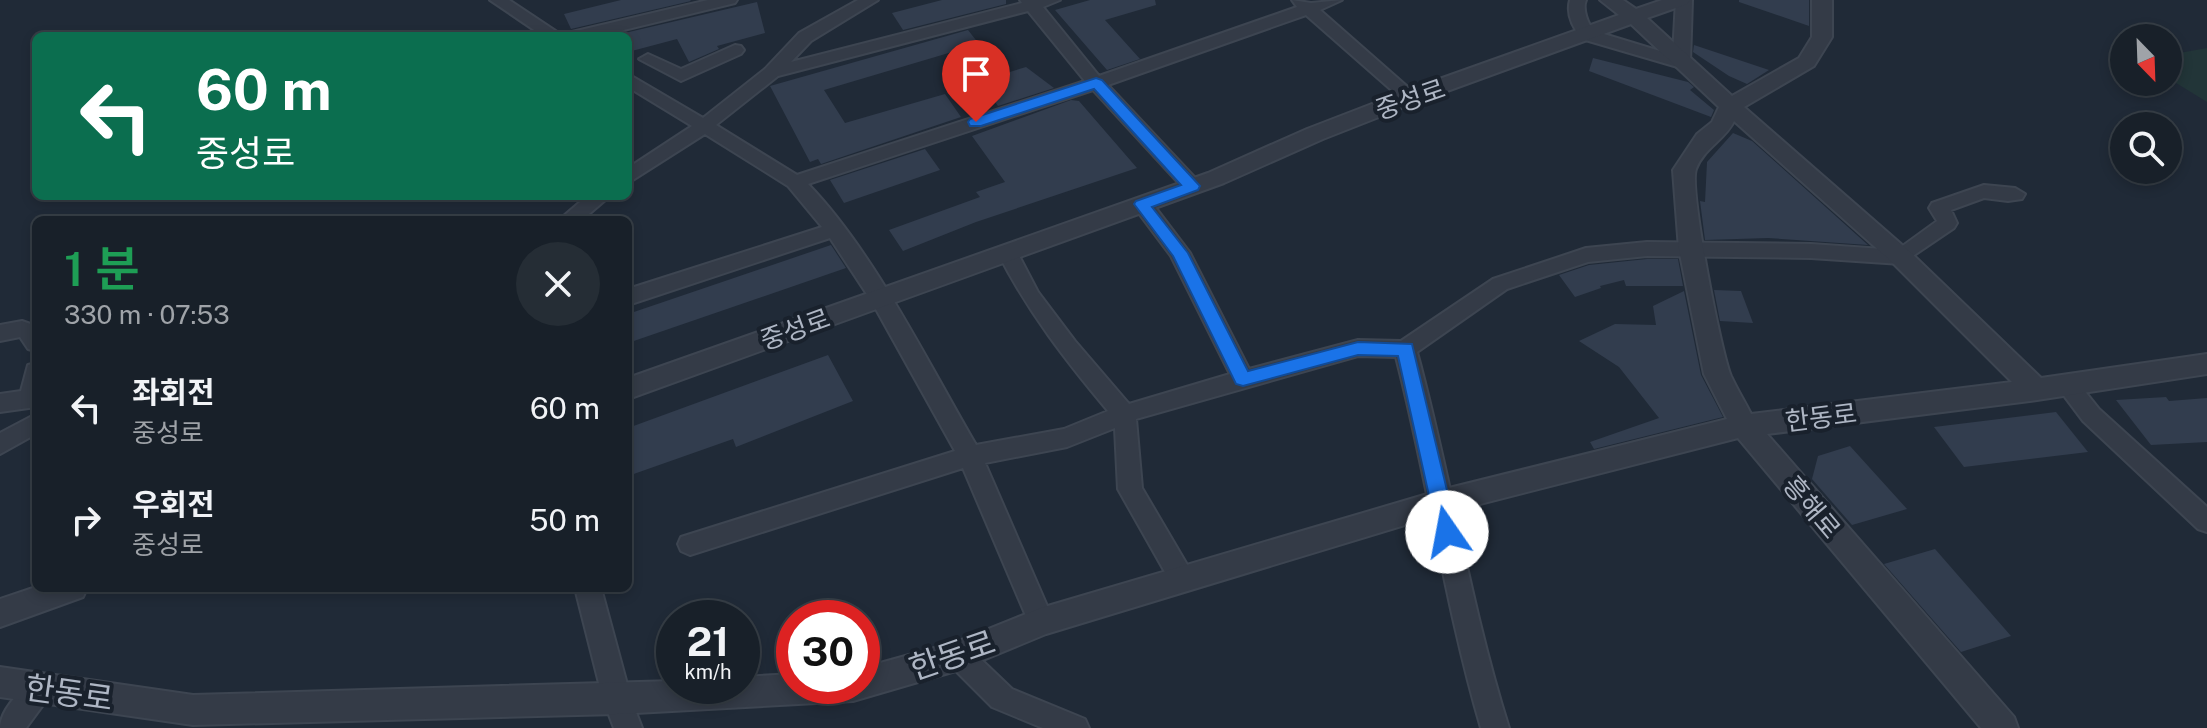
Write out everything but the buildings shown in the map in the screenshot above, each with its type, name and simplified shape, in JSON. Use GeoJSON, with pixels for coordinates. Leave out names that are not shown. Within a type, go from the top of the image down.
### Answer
{"type":"FeatureCollection","features":[{"type":"Feature","properties":{"kind":"street"},"geometry":{"type":"LineString","coordinates":[[498,0],[549,32]]}},
{"type":"Feature","properties":{"kind":"street"},"geometry":{"type":"LineString","coordinates":[[595,32],[729,0]]}},
{"type":"Feature","properties":{"kind":"street"},"geometry":{"type":"LineString","coordinates":[[632,174],[703,127],[771,73],[805,37],[870,0]]}},
{"type":"Feature","properties":{"kind":"street"},"geometry":{"type":"LineString","coordinates":[[771,73],[1052,0]]}},
{"type":"Feature","properties":{"kind":"street"},"geometry":{"type":"LineString","coordinates":[[795,182],[1096,83],[1303,4],[1334,0]]}},
{"type":"Feature","properties":{"kind":"street"},"geometry":{"type":"LineString","coordinates":[[1578,0],[1576,4],[1581,27],[1588,35],[1681,63]]}},
{"type":"Feature","properties":{"kind":"street"},"geometry":{"type":"LineString","coordinates":[[1610,0],[1634,17],[1681,63],[1901,257],[2037,390]]}},
{"type":"Feature","properties":{"kind":"street"},"geometry":{"type":"LineString","coordinates":[[1681,63],[1682,0]]}},
{"type":"Feature","properties":{"kind":"street","name":"중성로"},"geometry":{"type":"LineString","coordinates":[[632,388],[1192,186],[1410,97],[1682,0]]}},
{"type":"Feature","properties":{"kind":"street","name":"흥해로"},"geometry":{"type":"LineString","coordinates":[[1822,0],[1822,37],[1807,62],[1730,106],[1721,126],[1705,139],[1684,170],[1691,249],[1717,374],[1744,426],[2002,728]]}},
{"type":"Feature","properties":{"kind":"street"},"geometry":{"type":"LineString","coordinates":[[1031,3],[1096,83],[1192,186]]}},
{"type":"Feature","properties":{"kind":"street"},"geometry":{"type":"LineString","coordinates":[[1303,4],[1410,97]]}},
{"type":"Feature","properties":{"kind":"street"},"geometry":{"type":"LineString","coordinates":[[648,59],[681,76],[735,50]]}},
{"type":"Feature","properties":{"kind":"street"},"geometry":{"type":"LineString","coordinates":[[632,82],[795,182],[820,208],[880,298],[970,456],[1041,622]]}},
{"type":"Feature","properties":{"kind":"street"},"geometry":{"type":"LineString","coordinates":[[690,544],[970,456],[1067,438],[1124,414],[1243,379],[1358,348],[1405,349],[1500,284],[1586,255],[1647,249],[1691,249],[1811,251],[1901,257],[1947,223],[1939,208],[1990,191],[2007,196],[2015,194]]}},
{"type":"Feature","properties":{"kind":"street"},"geometry":{"type":"LineString","coordinates":[[574,216],[595,200]]}},
{"type":"Feature","properties":{"kind":"street"},"geometry":{"type":"LineString","coordinates":[[1142,204],[1180,253],[1243,379]]}},
{"type":"Feature","properties":{"kind":"street"},"geometry":{"type":"LineString","coordinates":[[632,296],[834,230]]}},
{"type":"Feature","properties":{"kind":"street"},"geometry":{"type":"LineString","coordinates":[[1008,253],[1030,296],[1067,347],[1124,414],[1130,489],[1183,580]]}},
{"type":"Feature","properties":{"kind":"street"},"geometry":{"type":"LineString","coordinates":[[0,333],[22,329],[32,334]]}},
{"type":"Feature","properties":{"kind":"street"},"geometry":{"type":"LineString","coordinates":[[1405,349],[1471,650],[1495,728]]}},
{"type":"Feature","properties":{"kind":"street","name":"한동로"},"geometry":{"type":"LineString","coordinates":[[880,678],[959,656],[1041,622],[1441,502],[1744,426],[2037,390],[2207,364]]}},
{"type":"Feature","properties":{"kind":"street"},"geometry":{"type":"LineString","coordinates":[[2067,385],[2091,415],[2207,522]]}},
{"type":"Feature","properties":{"kind":"street"},"geometry":{"type":"LineString","coordinates":[[0,403],[32,398]]}},
{"type":"Feature","properties":{"kind":"street"},"geometry":{"type":"LineString","coordinates":[[0,445],[32,425]]}},
{"type":"Feature","properties":{"kind":"street"},"geometry":{"type":"LineString","coordinates":[[0,613],[60,592]]}},
{"type":"Feature","properties":{"kind":"street"},"geometry":{"type":"LineString","coordinates":[[589,592],[622,714]]}},
{"type":"Feature","properties":{"kind":"street"},"geometry":{"type":"LineString","coordinates":[[959,656],[1002,698],[1075,728]]}},
{"type":"Feature","properties":{"kind":"street","name":"한동로"},"geometry":{"type":"LineString","coordinates":[[0,682],[191,719],[622,714],[776,695]]}},
{"type":"Feature","properties":{"kind":"street"},"geometry":{"type":"LineString","coordinates":[[9,728],[40,690]]}},
{"type":"Feature","properties":{"kind":"green space"},"geometry":{"type":"Polygon","coordinates":[[[2207,48],[2207,102],[2182,87],[2182,52],[2207,48]]]}},
{"type":"Feature","properties":{"kind":"route"},"geometry":{"type":"LineString","coordinates":[[976,122],[1096,83],[1192,186],[1142,204],[1180,253],[1243,379],[1358,348],[1405,349],[1423,416],[1447,532]]}}]}
